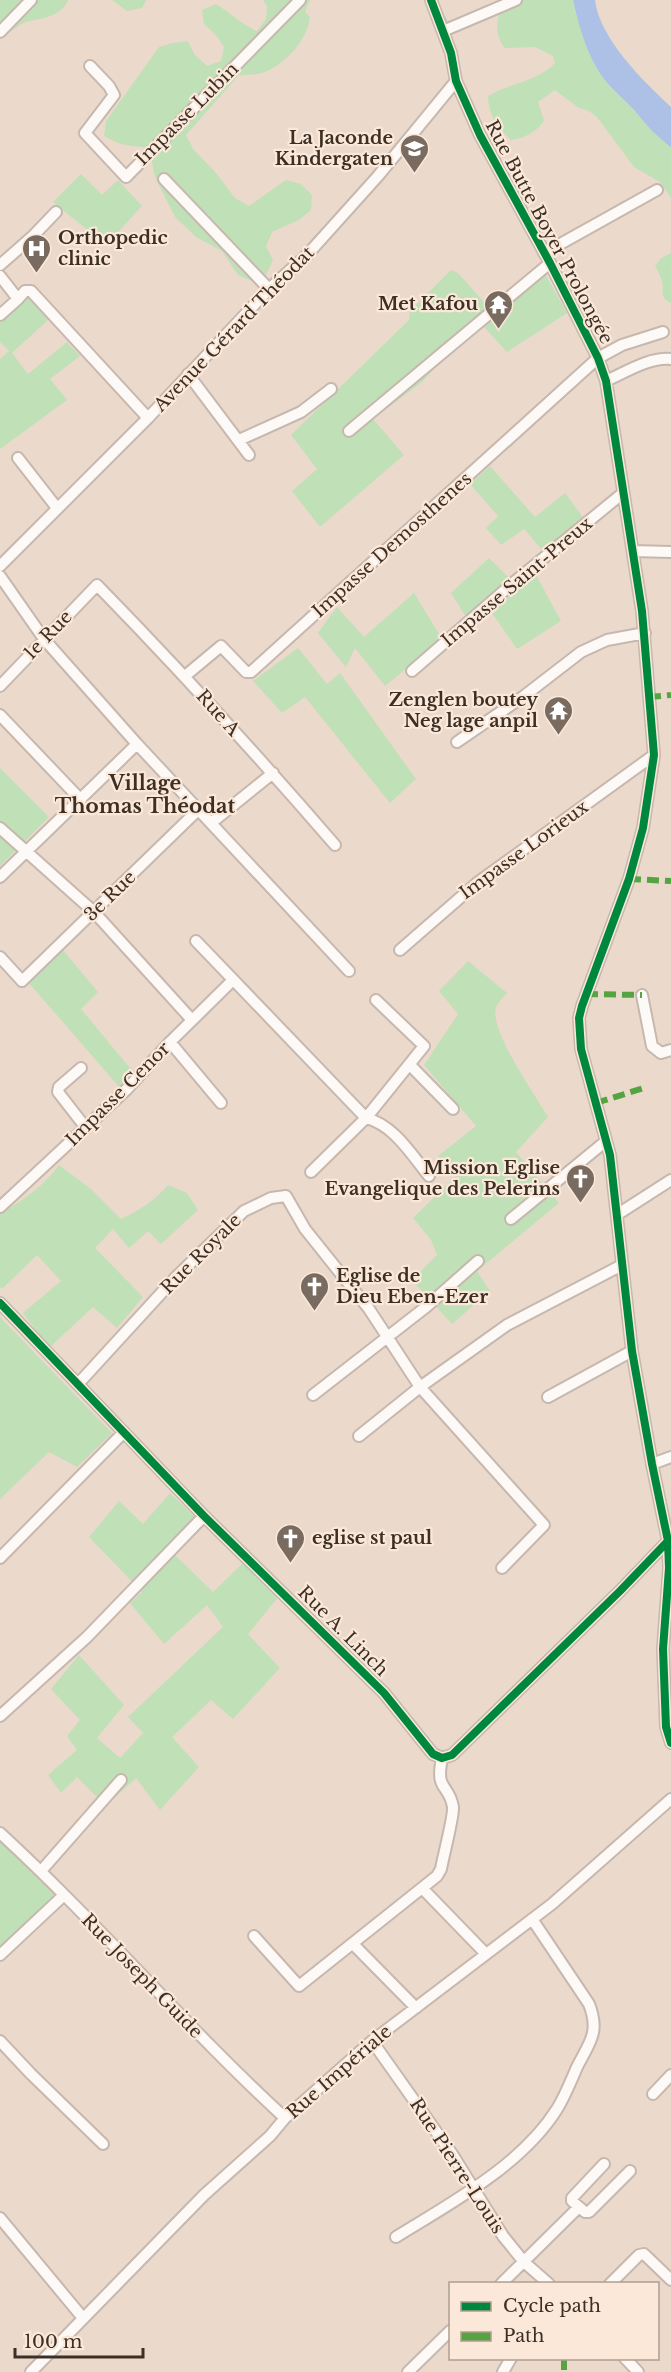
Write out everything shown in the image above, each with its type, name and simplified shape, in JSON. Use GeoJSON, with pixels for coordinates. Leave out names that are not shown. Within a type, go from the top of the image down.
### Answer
{"type":"FeatureCollection","features":[{"type":"Feature","properties":{"kind":"street"},"geometry":{"type":"LineString","coordinates":[[0,32],[31,0]]}},
{"type":"Feature","properties":{"kind":"street","name":"Impasse Lubin"},"geometry":{"type":"LineString","coordinates":[[90,66],[109,86],[114,95],[85,133],[126,177],[300,0]]}},
{"type":"Feature","properties":{"kind":"street","name":"Rue Butte Boyer Prolongée"},"geometry":{"type":"LineString","coordinates":[[431,0],[443,31],[456,81],[480,135],[547,258],[598,358],[606,381],[645,633],[654,755],[640,838],[625,889],[579,1018],[581,1048],[606,1141],[618,1214],[632,1351],[668,1541],[670,1569],[663,1649],[666,1727],[671,1743]]}},
{"type":"Feature","properties":{"kind":"street"},"geometry":{"type":"LineString","coordinates":[[443,31],[516,0]]}},
{"type":"Feature","properties":{"kind":"street","name":"Avenue Gérard Théodat"},"geometry":{"type":"LineString","coordinates":[[0,566],[148,418],[269,289],[322,238],[378,176],[456,81]]}},
{"type":"Feature","properties":{"kind":"street"},"geometry":{"type":"LineString","coordinates":[[164,179],[269,289]]}},
{"type":"Feature","properties":{"kind":"street"},"geometry":{"type":"LineString","coordinates":[[349,431],[547,258],[657,190]]}},
{"type":"Feature","properties":{"kind":"street"},"geometry":{"type":"LineString","coordinates":[[0,265],[56,212]]}},
{"type":"Feature","properties":{"kind":"street"},"geometry":{"type":"LineString","coordinates":[[0,276],[18,299]]}},
{"type":"Feature","properties":{"kind":"street"},"geometry":{"type":"LineString","coordinates":[[0,315],[25,291],[31,291],[148,418]]}},
{"type":"Feature","properties":{"kind":"street"},"geometry":{"type":"LineString","coordinates":[[598,358],[622,345],[663,332]]}},
{"type":"Feature","properties":{"kind":"street","name":"Impasse Demosthenes"},"geometry":{"type":"LineString","coordinates":[[185,676],[221,646],[246,672],[251,672],[598,358]]}},
{"type":"Feature","properties":{"kind":"street"},"geometry":{"type":"LineString","coordinates":[[606,381],[646,363],[671,359]]}},
{"type":"Feature","properties":{"kind":"street"},"geometry":{"type":"LineString","coordinates":[[188,374],[249,455]]}},
{"type":"Feature","properties":{"kind":"street"},"geometry":{"type":"LineString","coordinates":[[239,440],[301,412],[331,389]]}},
{"type":"Feature","properties":{"kind":"street"},"geometry":{"type":"LineString","coordinates":[[18,458],[57,508]]}},
{"type":"Feature","properties":{"kind":"street","name":"Impasse Saint-Preux"},"geometry":{"type":"LineString","coordinates":[[412,671],[513,583],[623,493]]}},
{"type":"Feature","properties":{"kind":"street"},"geometry":{"type":"LineString","coordinates":[[633,551],[671,552]]}},
{"type":"Feature","properties":{"kind":"street"},"geometry":{"type":"LineString","coordinates":[[0,576],[44,639],[137,744],[349,971]]}},
{"type":"Feature","properties":{"kind":"street","name":"Rue A"},"geometry":{"type":"LineString","coordinates":[[97,585],[185,676],[335,845]]}},
{"type":"Feature","properties":{"kind":"street","name":"1e Rue"},"geometry":{"type":"LineString","coordinates":[[0,686],[97,585]]}},
{"type":"Feature","properties":{"kind":"street"},"geometry":{"type":"LineString","coordinates":[[457,742],[524,696],[581,652],[607,640],[645,633]]}},
{"type":"Feature","properties":{"kind":"street"},"geometry":{"type":"LineString","coordinates":[[0,715],[81,800]]}},
{"type":"Feature","properties":{"kind":"street"},"geometry":{"type":"LineString","coordinates":[[0,877],[137,744]]}},
{"type":"Feature","properties":{"kind":"street","name":"Impasse Lorieux"},"geometry":{"type":"LineString","coordinates":[[400,950],[477,883],[654,755]]}},
{"type":"Feature","properties":{"kind":"street"},"geometry":{"type":"LineString","coordinates":[[211,823],[273,773]]}},
{"type":"Feature","properties":{"kind":"street","name":"3e Rue"},"geometry":{"type":"LineString","coordinates":[[0,957],[22,981],[198,810]]}},
{"type":"Feature","properties":{"kind":"street"},"geometry":{"type":"LineString","coordinates":[[0,828],[25,853],[94,912],[192,1020]]}},
{"type":"Feature","properties":{"kind":"street"},"geometry":{"type":"LineString","coordinates":[[196,941],[366,1118],[378,1121],[392,1132],[429,1176]]}},
{"type":"Feature","properties":{"kind":"street","name":"Impasse Cenor"},"geometry":{"type":"LineString","coordinates":[[0,1207],[127,1089],[170,1042],[233,980]]}},
{"type":"Feature","properties":{"kind":"street"},"geometry":{"type":"LineString","coordinates":[[642,995],[652,1046],[661,1053],[671,1050]]}},
{"type":"Feature","properties":{"kind":"street"},"geometry":{"type":"LineString","coordinates":[[311,1172],[366,1118],[424,1047],[422,1042],[376,999]]}},
{"type":"Feature","properties":{"kind":"street"},"geometry":{"type":"LineString","coordinates":[[170,1042],[221,1103]]}},
{"type":"Feature","properties":{"kind":"street"},"geometry":{"type":"LineString","coordinates":[[410,1065],[453,1109]]}},
{"type":"Feature","properties":{"kind":"street"},"geometry":{"type":"LineString","coordinates":[[81,1068],[59,1087],[58,1092],[86,1128]]}},
{"type":"Feature","properties":{"kind":"street"},"geometry":{"type":"LineString","coordinates":[[511,1219],[606,1141]]}},
{"type":"Feature","properties":{"kind":"street"},"geometry":{"type":"LineString","coordinates":[[618,1214],[671,1180]]}},
{"type":"Feature","properties":{"kind":"street","name":"Rue Royale"},"geometry":{"type":"LineString","coordinates":[[78,1384],[176,1277],[244,1211],[271,1198],[286,1196],[310,1237],[369,1310],[420,1387],[544,1525],[502,1568]]}},
{"type":"Feature","properties":{"kind":"street"},"geometry":{"type":"LineString","coordinates":[[313,1395],[478,1261]]}},
{"type":"Feature","properties":{"kind":"street"},"geometry":{"type":"LineString","coordinates":[[359,1436],[420,1387],[507,1325],[622,1265]]}},
{"type":"Feature","properties":{"kind":"street","name":"Rue A. Linch"},"geometry":{"type":"LineString","coordinates":[[0,1303],[204,1516],[384,1693],[434,1754],[442,1758]]}},
{"type":"Feature","properties":{"kind":"street"},"geometry":{"type":"LineString","coordinates":[[548,1397],[632,1351]]}},
{"type":"Feature","properties":{"kind":"street"},"geometry":{"type":"LineString","coordinates":[[0,1558],[124,1432]]}},
{"type":"Feature","properties":{"kind":"street"},"geometry":{"type":"LineString","coordinates":[[652,1464],[671,1457]]}},
{"type":"Feature","properties":{"kind":"street"},"geometry":{"type":"LineString","coordinates":[[0,1716],[87,1637],[204,1516]]}},
{"type":"Feature","properties":{"kind":"street"},"geometry":{"type":"LineString","coordinates":[[254,1936],[297,1986],[437,1876],[441,1869],[453,1810],[450,1797],[440,1784],[438,1776],[442,1758],[452,1755],[668,1541]]}},
{"type":"Feature","properties":{"kind":"street"},"geometry":{"type":"LineString","coordinates":[[41,1871],[121,1780]]}},
{"type":"Feature","properties":{"kind":"street","name":"Rue Impériale"},"geometry":{"type":"LineString","coordinates":[[31,2372],[204,2195],[270,2136],[285,2118],[372,2041],[532,1918],[671,1799]]}},
{"type":"Feature","properties":{"kind":"street","name":"Rue Joseph Guide"},"geometry":{"type":"LineString","coordinates":[[0,1833],[41,1871],[240,2077],[285,2118]]}},
{"type":"Feature","properties":{"kind":"street"},"geometry":{"type":"LineString","coordinates":[[422,1888],[486,1954]]}},
{"type":"Feature","properties":{"kind":"street"},"geometry":{"type":"LineString","coordinates":[[0,1955],[64,1895]]}},
{"type":"Feature","properties":{"kind":"street"},"geometry":{"type":"LineString","coordinates":[[396,2237],[474,2188],[527,2145],[556,2110],[594,2035],[596,2019],[590,2004],[532,1918]]}},
{"type":"Feature","properties":{"kind":"street"},"geometry":{"type":"LineString","coordinates":[[353,1944],[416,2008]]}},
{"type":"Feature","properties":{"kind":"street"},"geometry":{"type":"LineString","coordinates":[[0,2041],[103,2144]]}},
{"type":"Feature","properties":{"kind":"street","name":"Rue Pierre-Louis"},"geometry":{"type":"LineString","coordinates":[[372,2041],[452,2154],[503,2236],[524,2262],[548,2282]]}},
{"type":"Feature","properties":{"kind":"street"},"geometry":{"type":"LineString","coordinates":[[653,2094],[671,2075]]}},
{"type":"Feature","properties":{"kind":"street"},"geometry":{"type":"LineString","coordinates":[[604,2164],[572,2198],[585,2212],[589,2212],[630,2171]]}},
{"type":"Feature","properties":{"kind":"street"},"geometry":{"type":"LineString","coordinates":[[502,2282],[579,2206]]}},
{"type":"Feature","properties":{"kind":"street"},"geometry":{"type":"LineString","coordinates":[[0,2218],[83,2318]]}},
{"type":"Feature","properties":{"kind":"street"},"geometry":{"type":"LineString","coordinates":[[611,2282],[644,2254],[671,2280]]}},
{"type":"Feature","properties":{"kind":"street"},"geometry":{"type":"LineString","coordinates":[[408,2372],[449,2332]]}},
{"type":"Feature","properties":{"kind":"street"},"geometry":{"type":"LineString","coordinates":[[627,2360],[638,2372]]}},
{"type":"Feature","properties":{"kind":"green space"},"geometry":{"type":"Polygon","coordinates":[[[0,0],[68,0],[65,6],[56,13],[26,22],[0,36],[0,0]]]}},
{"type":"Feature","properties":{"kind":"green space"},"geometry":{"type":"Polygon","coordinates":[[[112,0],[146,0],[142,8],[127,11],[112,0]]]}},
{"type":"Feature","properties":{"kind":"green space"},"geometry":{"type":"Polygon","coordinates":[[[263,0],[310,0],[305,12],[310,17],[301,42],[281,62],[267,71],[239,75],[186,135],[193,149],[216,173],[235,198],[249,206],[286,180],[301,184],[312,195],[311,210],[299,220],[272,232],[266,246],[273,260],[266,275],[252,281],[238,275],[222,251],[196,237],[175,217],[155,177],[149,147],[126,145],[104,136],[106,121],[159,47],[188,41],[195,55],[207,66],[221,61],[224,47],[216,35],[204,24],[202,10],[216,4],[257,31],[266,19],[267,6],[263,0]]]}},
{"type":"Feature","properties":{"kind":"green space"},"geometry":{"type":"Polygon","coordinates":[[[503,0],[573,0],[586,45],[602,76],[671,147],[671,198],[660,182],[634,167],[597,117],[579,108],[555,90],[538,102],[544,121],[534,131],[511,140],[502,131],[492,115],[488,96],[541,74],[555,63],[553,56],[535,47],[505,48],[497,31],[503,0]]]}},
{"type":"Feature","properties":{"kind":"green space"},"geometry":{"type":"Polygon","coordinates":[[[81,174],[102,195],[118,180],[142,206],[106,245],[53,202],[81,174]]]}},
{"type":"Feature","properties":{"kind":"green space"},"geometry":{"type":"Polygon","coordinates":[[[671,253],[671,303],[663,295],[663,285],[655,266],[661,258],[671,253]]]}},
{"type":"Feature","properties":{"kind":"green space"},"geometry":{"type":"Polygon","coordinates":[[[451,270],[458,273],[489,308],[544,272],[567,313],[507,352],[475,317],[445,343],[450,351],[422,382],[373,419],[404,455],[320,527],[292,491],[317,469],[291,435],[409,320],[410,311],[451,270]]]}},
{"type":"Feature","properties":{"kind":"green space"},"geometry":{"type":"Polygon","coordinates":[[[29,297],[48,320],[12,353],[28,374],[67,342],[80,356],[50,379],[67,400],[0,449],[0,359],[9,351],[0,342],[0,323],[29,297]]]}},
{"type":"Feature","properties":{"kind":"green space"},"geometry":{"type":"Polygon","coordinates":[[[490,466],[535,517],[565,493],[585,520],[544,552],[524,529],[501,545],[486,528],[498,516],[470,484],[490,466]]]}},
{"type":"Feature","properties":{"kind":"green space"},"geometry":{"type":"Polygon","coordinates":[[[489,558],[511,580],[466,617],[451,593],[489,558]]]}},
{"type":"Feature","properties":{"kind":"green space"},"geometry":{"type":"Polygon","coordinates":[[[533,569],[561,621],[517,649],[490,610],[533,569]]]}},
{"type":"Feature","properties":{"kind":"green space"},"geometry":{"type":"Polygon","coordinates":[[[414,593],[442,639],[385,686],[355,648],[346,667],[318,633],[337,607],[364,637],[414,593]]]}},
{"type":"Feature","properties":{"kind":"green space"},"geometry":{"type":"Polygon","coordinates":[[[298,648],[327,684],[340,673],[416,779],[390,803],[305,697],[282,713],[253,681],[298,648]]]}},
{"type":"Feature","properties":{"kind":"green space"},"geometry":{"type":"Polygon","coordinates":[[[0,768],[49,817],[0,866],[0,768]]]}},
{"type":"Feature","properties":{"kind":"green space"},"geometry":{"type":"Polygon","coordinates":[[[62,949],[98,992],[81,1009],[134,1073],[121,1089],[28,982],[62,949]]]}},
{"type":"Feature","properties":{"kind":"green space"},"geometry":{"type":"Polygon","coordinates":[[[468,961],[507,993],[496,1008],[499,1031],[515,1063],[548,1117],[516,1152],[559,1203],[477,1271],[490,1291],[452,1324],[412,1280],[437,1255],[431,1240],[413,1218],[456,1176],[438,1156],[476,1126],[424,1065],[458,1014],[439,991],[468,961]]]}},
{"type":"Feature","properties":{"kind":"green space"},"geometry":{"type":"Polygon","coordinates":[[[59,1165],[91,1189],[121,1219],[146,1205],[168,1185],[187,1193],[198,1210],[161,1244],[148,1231],[129,1248],[113,1229],[95,1248],[143,1297],[117,1328],[93,1307],[49,1348],[23,1313],[61,1281],[37,1255],[2,1289],[0,1287],[0,1214],[32,1193],[59,1165]]]}},
{"type":"Feature","properties":{"kind":"green space"},"geometry":{"type":"Polygon","coordinates":[[[0,1317],[112,1433],[77,1467],[49,1452],[0,1499],[0,1317]]]}},
{"type":"Feature","properties":{"kind":"green space"},"geometry":{"type":"Polygon","coordinates":[[[170,1493],[204,1526],[175,1555],[213,1592],[245,1561],[279,1596],[248,1634],[280,1668],[233,1719],[211,1700],[172,1737],[199,1767],[160,1810],[136,1778],[106,1806],[77,1777],[61,1793],[48,1775],[77,1750],[67,1736],[80,1720],[51,1689],[79,1655],[124,1705],[97,1738],[120,1758],[143,1733],[128,1717],[223,1627],[207,1605],[164,1644],[130,1603],[142,1592],[89,1537],[119,1501],[143,1524],[170,1493]]]}},
{"type":"Feature","properties":{"kind":"green space"},"geometry":{"type":"Polygon","coordinates":[[[0,1841],[55,1895],[0,1949],[0,1841]]]}},
{"type":"Feature","properties":{"kind":"water"},"geometry":{"type":"Polygon","coordinates":[[[573,0],[595,0],[598,14],[614,44],[636,72],[671,107],[671,147],[602,76],[586,45],[573,0]]]}},
{"type":"Feature","properties":{"kind":"waterway"},"geometry":{"type":"LineString","coordinates":[[440,10],[446,21]]}},
{"type":"Feature","properties":{"kind":"marked path"},"geometry":{"type":"LineString","coordinates":[[649,697],[671,695]]}},
{"type":"Feature","properties":{"kind":"marked path"},"geometry":{"type":"LineString","coordinates":[[629,879],[671,881]]}},
{"type":"Feature","properties":{"kind":"marked path"},"geometry":{"type":"LineString","coordinates":[[586,994],[642,995]]}},
{"type":"Feature","properties":{"kind":"marked path"},"geometry":{"type":"LineString","coordinates":[[596,1103],[647,1087]]}},
{"type":"Feature","properties":{"kind":"marked path"},"geometry":{"type":"LineString","coordinates":[[564,2360],[564,2372]]}},
{"type":"Feature","properties":{"kind":"cycle path"},"geometry":{"type":"LineString","coordinates":[[431,0],[451,53],[456,81],[480,135],[550,263],[598,358],[606,381],[642,611],[654,755],[643,828],[629,879],[579,1018],[581,1049],[610,1155],[632,1351],[668,1541],[669,1568],[663,1649],[666,1727],[671,1743]]}},
{"type":"Feature","properties":{"kind":"cycle path"},"geometry":{"type":"LineString","coordinates":[[0,1303],[204,1516],[384,1693],[433,1754],[442,1758],[452,1755],[668,1541]]}},
{"type":"Feature","properties":{"kind":"place","name":"La Jaconde Kindergaten"},"geometry":{"type":"Point","coordinates":[414,174]}},
{"type":"Feature","properties":{"kind":"place","name":"Orthopedic clinic"},"geometry":{"type":"Point","coordinates":[37,274]}},
{"type":"Feature","properties":{"kind":"place","name":"Met Kafou"},"geometry":{"type":"Point","coordinates":[499,330]}},
{"type":"Feature","properties":{"kind":"place","name":"Zenglen boutey Neg lage anpil"},"geometry":{"type":"Point","coordinates":[559,736]}},
{"type":"Feature","properties":{"kind":"place","name":"Mission Eglise Evangelique des Pelerins"},"geometry":{"type":"Point","coordinates":[581,1204]}},
{"type":"Feature","properties":{"kind":"place","name":"Eglise de Dieu Eben-Ezer"},"geometry":{"type":"Point","coordinates":[315,1312]}},
{"type":"Feature","properties":{"kind":"place","name":"eglise st paul"},"geometry":{"type":"Point","coordinates":[291,1564]}},
{"type":"Feature","properties":{"kind":"district","name":"Village Thomas Théodat"},"geometry":{"type":"Point","coordinates":[145,794]}}]}
